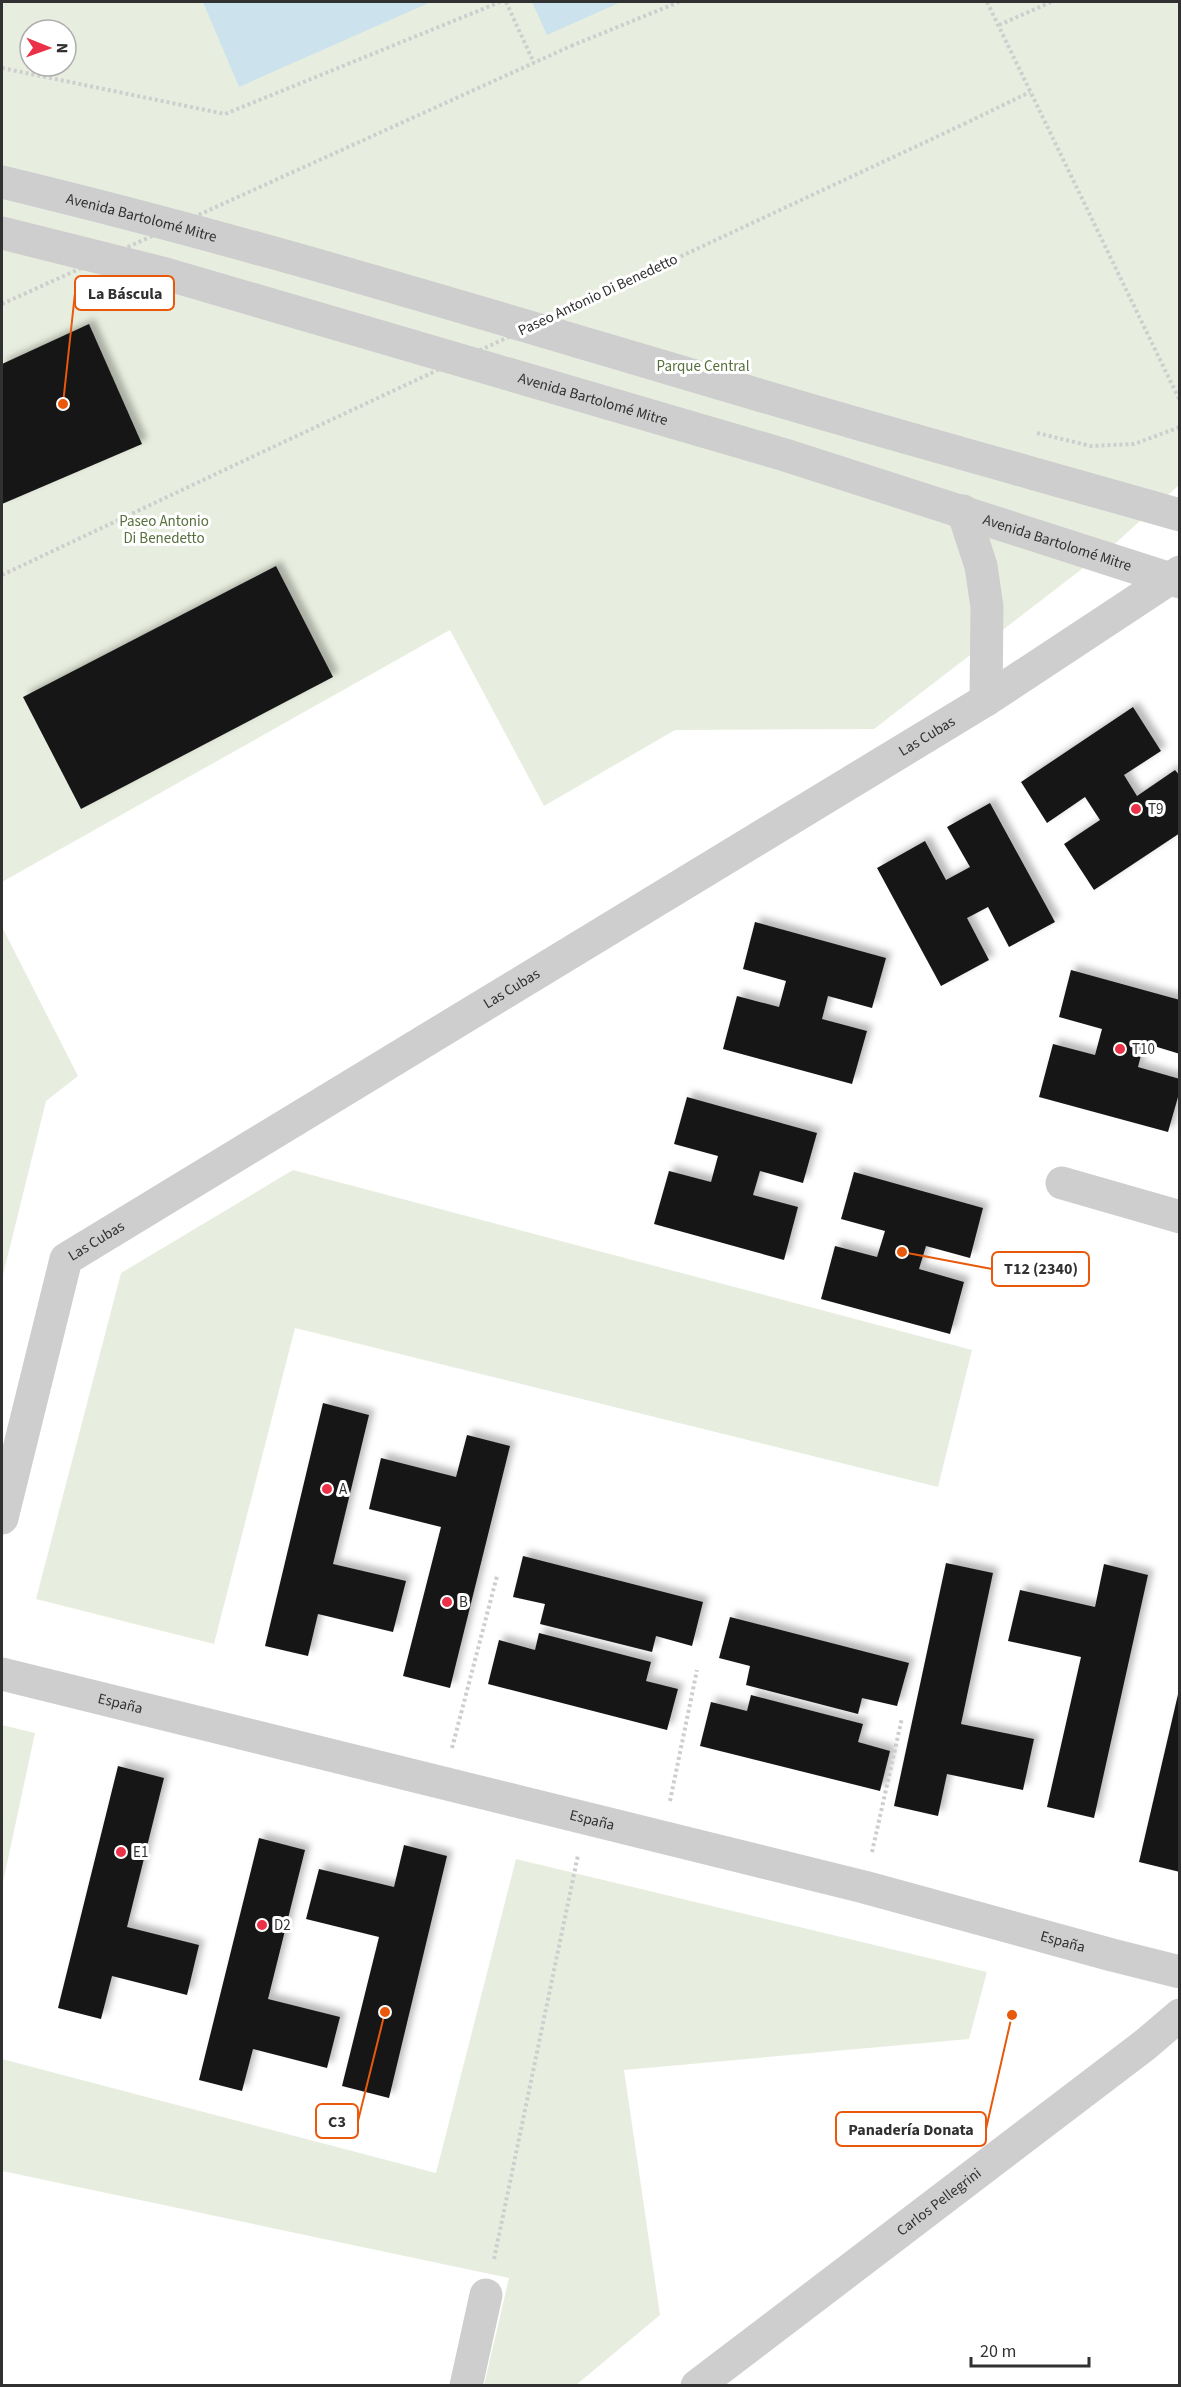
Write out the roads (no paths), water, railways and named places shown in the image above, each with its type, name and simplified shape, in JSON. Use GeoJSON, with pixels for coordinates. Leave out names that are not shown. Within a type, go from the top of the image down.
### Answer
{"type":"FeatureCollection","features":[{"type":"Feature","properties":{"kind":"street","name":"Avenida Bartolomé Mitre"},"geometry":{"type":"LineString","coordinates":[[2,182],[107,207],[281,254],[1179,515]]}},
{"type":"Feature","properties":{"kind":"street","name":"Avenida Bartolomé Mitre"},"geometry":{"type":"LineString","coordinates":[[2,233],[199,284],[774,452],[1176,578]]}},
{"type":"Feature","properties":{"kind":"street"},"geometry":{"type":"LineString","coordinates":[[963,511],[981,567],[987,607],[986,700]]}},
{"type":"Feature","properties":{"kind":"street","name":"Las Cubas"},"geometry":{"type":"LineString","coordinates":[[2,1518],[66,1259],[986,700],[1176,578]]}},
{"type":"Feature","properties":{"kind":"street"},"geometry":{"type":"LineString","coordinates":[[1062,1183],[1179,1217]]}},
{"type":"Feature","properties":{"kind":"street","name":"España"},"geometry":{"type":"LineString","coordinates":[[2,1674],[864,1887],[1179,1972]]}},
{"type":"Feature","properties":{"kind":"street","name":"Carlos Pellegrini"},"geometry":{"type":"LineString","coordinates":[[697,2385],[1146,2044],[1179,2015]]}},
{"type":"Feature","properties":{"kind":"street"},"geometry":{"type":"LineString","coordinates":[[466,2385],[486,2295]]}},
{"type":"Feature","properties":{"kind":"water"},"geometry":{"type":"Polygon","coordinates":[[[203,2],[431,2],[239,87],[203,2]]]}},
{"type":"Feature","properties":{"kind":"water"},"geometry":{"type":"Polygon","coordinates":[[[532,2],[621,2],[547,35],[532,2]]]}},
{"type":"Feature","properties":{"kind":"place","name":"La Báscula"},"geometry":{"type":"Point","coordinates":[63,404]}},
{"type":"Feature","properties":{"kind":"place","name":"T9"},"geometry":{"type":"Point","coordinates":[1136,809]}},
{"type":"Feature","properties":{"kind":"place","name":"T10"},"geometry":{"type":"Point","coordinates":[1120,1049]}},
{"type":"Feature","properties":{"kind":"place","name":"T12 (2340)"},"geometry":{"type":"Point","coordinates":[902,1252]}},
{"type":"Feature","properties":{"kind":"place","name":"A"},"geometry":{"type":"Point","coordinates":[327,1489]}},
{"type":"Feature","properties":{"kind":"place","name":"B"},"geometry":{"type":"Point","coordinates":[447,1602]}},
{"type":"Feature","properties":{"kind":"place","name":"E1"},"geometry":{"type":"Point","coordinates":[121,1852]}},
{"type":"Feature","properties":{"kind":"place","name":"D2"},"geometry":{"type":"Point","coordinates":[262,1925]}},
{"type":"Feature","properties":{"kind":"place","name":"C3"},"geometry":{"type":"Point","coordinates":[385,2012]}},
{"type":"Feature","properties":{"kind":"place","name":"Panadería Donata"},"geometry":{"type":"Point","coordinates":[1012,2015]}},
{"type":"Feature","properties":{"kind":"park label","name":"Parque Central"},"geometry":{"type":"Point","coordinates":[703,366]}},
{"type":"Feature","properties":{"kind":"park label","name":"Paseo Antonio Di Benedetto"},"geometry":{"type":"Point","coordinates":[164,530]}}]}
